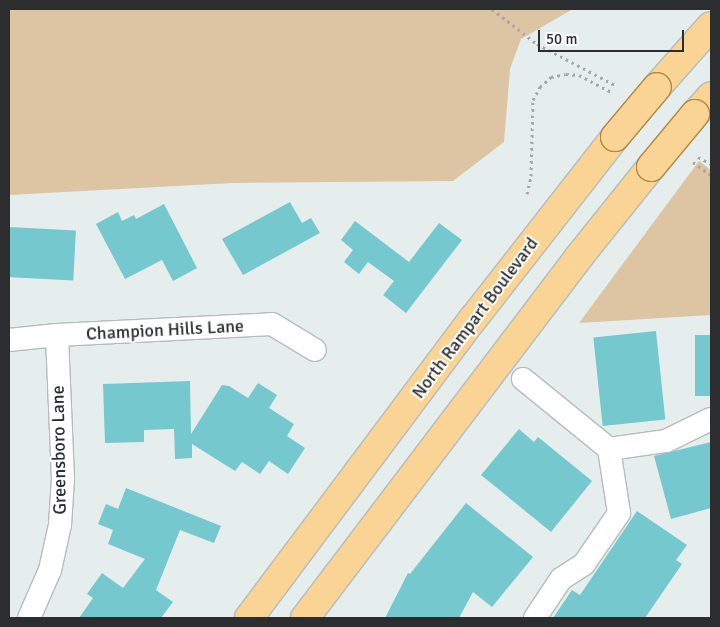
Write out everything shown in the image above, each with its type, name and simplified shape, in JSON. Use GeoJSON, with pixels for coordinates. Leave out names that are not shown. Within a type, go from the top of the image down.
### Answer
{"type":"FeatureCollection","features":[{"type":"Feature","properties":{"kind":"main road","name":"North Rampart Boulevard"},"geometry":{"type":"LineString","coordinates":[[249,618],[479,311],[615,137],[711,26]]}},
{"type":"Feature","properties":{"kind":"main road"},"geometry":{"type":"LineString","coordinates":[[305,618],[578,258],[703,105]]}},
{"type":"Feature","properties":{"kind":"street","name":"Champion Hills Lane"},"geometry":{"type":"LineString","coordinates":[[9,340],[272,324],[315,350]]}},
{"type":"Feature","properties":{"kind":"street","name":"Greensboro Lane"},"geometry":{"type":"LineString","coordinates":[[30,618],[50,570],[60,525],[62,479],[57,336]]}},
{"type":"Feature","properties":{"kind":"street"},"geometry":{"type":"LineString","coordinates":[[523,379],[609,449],[619,513],[584,564],[561,579],[535,618]]}},
{"type":"Feature","properties":{"kind":"street"},"geometry":{"type":"LineString","coordinates":[[609,449],[666,441],[711,419]]}},
{"type":"Feature","properties":{"kind":"path"},"geometry":{"type":"LineString","coordinates":[[492,9],[537,44],[617,86]]}},
{"type":"Feature","properties":{"kind":"path"},"geometry":{"type":"LineString","coordinates":[[527,194],[531,176],[533,100],[540,86],[550,77],[566,74],[578,75],[611,92]]}},
{"type":"Feature","properties":{"kind":"path"},"geometry":{"type":"LineString","coordinates":[[698,157],[711,164]]}},
{"type":"Feature","properties":{"kind":"path"},"geometry":{"type":"LineString","coordinates":[[693,162],[711,175]]}},
{"type":"Feature","properties":{"kind":"shaded area"},"geometry":{"type":"Polygon","coordinates":[[[9,9],[573,9],[521,39],[510,69],[504,142],[453,181],[232,183],[9,195],[9,9]]]}},
{"type":"Feature","properties":{"kind":"shaded area"},"geometry":{"type":"Polygon","coordinates":[[[699,161],[711,170],[711,315],[579,323],[699,161]]]}},
{"type":"Feature","properties":{"kind":"building"},"geometry":{"type":"Polygon","coordinates":[[[290,202],[302,223],[311,218],[320,233],[243,275],[222,239],[290,202]]]}},
{"type":"Feature","properties":{"kind":"building"},"geometry":{"type":"Polygon","coordinates":[[[164,204],[197,268],[173,281],[162,260],[125,279],[96,224],[118,212],[122,221],[134,215],[136,219],[164,204]]]}},
{"type":"Feature","properties":{"kind":"building"},"geometry":{"type":"Polygon","coordinates":[[[355,221],[409,262],[439,223],[462,240],[406,313],[383,295],[394,281],[368,262],[359,274],[344,262],[353,250],[341,240],[355,221]]]}},
{"type":"Feature","properties":{"kind":"building"},"geometry":{"type":"Polygon","coordinates":[[[9,227],[76,231],[73,280],[9,277],[9,227]]]}},
{"type":"Feature","properties":{"kind":"building"},"geometry":{"type":"Polygon","coordinates":[[[656,331],[665,420],[603,426],[593,338],[656,331]]]}},
{"type":"Feature","properties":{"kind":"building"},"geometry":{"type":"Polygon","coordinates":[[[695,335],[711,335],[711,396],[695,396],[695,335]]]}},
{"type":"Feature","properties":{"kind":"building"},"geometry":{"type":"Polygon","coordinates":[[[190,381],[191,434],[222,385],[229,386],[248,398],[258,383],[277,395],[269,408],[294,424],[287,436],[305,448],[288,474],[269,461],[260,474],[242,462],[235,471],[192,444],[192,458],[175,459],[174,429],[144,430],[144,442],[105,443],[103,384],[190,381]]]}},
{"type":"Feature","properties":{"kind":"building"},"geometry":{"type":"Polygon","coordinates":[[[519,429],[534,442],[538,437],[592,481],[551,532],[481,475],[519,429]]]}},
{"type":"Feature","properties":{"kind":"building"},"geometry":{"type":"Polygon","coordinates":[[[711,442],[711,508],[671,519],[654,456],[711,442]]]}},
{"type":"Feature","properties":{"kind":"building"},"geometry":{"type":"Polygon","coordinates":[[[126,488],[221,526],[214,543],[180,530],[156,590],[173,602],[161,618],[79,618],[93,598],[87,594],[102,573],[123,588],[145,559],[108,544],[113,530],[98,524],[106,504],[118,509],[126,488]]]}},
{"type":"Feature","properties":{"kind":"building"},"geometry":{"type":"Polygon","coordinates":[[[466,503],[533,557],[492,607],[473,592],[459,618],[385,618],[408,573],[410,574],[466,503]]]}},
{"type":"Feature","properties":{"kind":"building"},"geometry":{"type":"Polygon","coordinates":[[[637,511],[687,545],[676,560],[682,564],[645,618],[553,618],[572,590],[580,595],[637,511]]]}}]}
